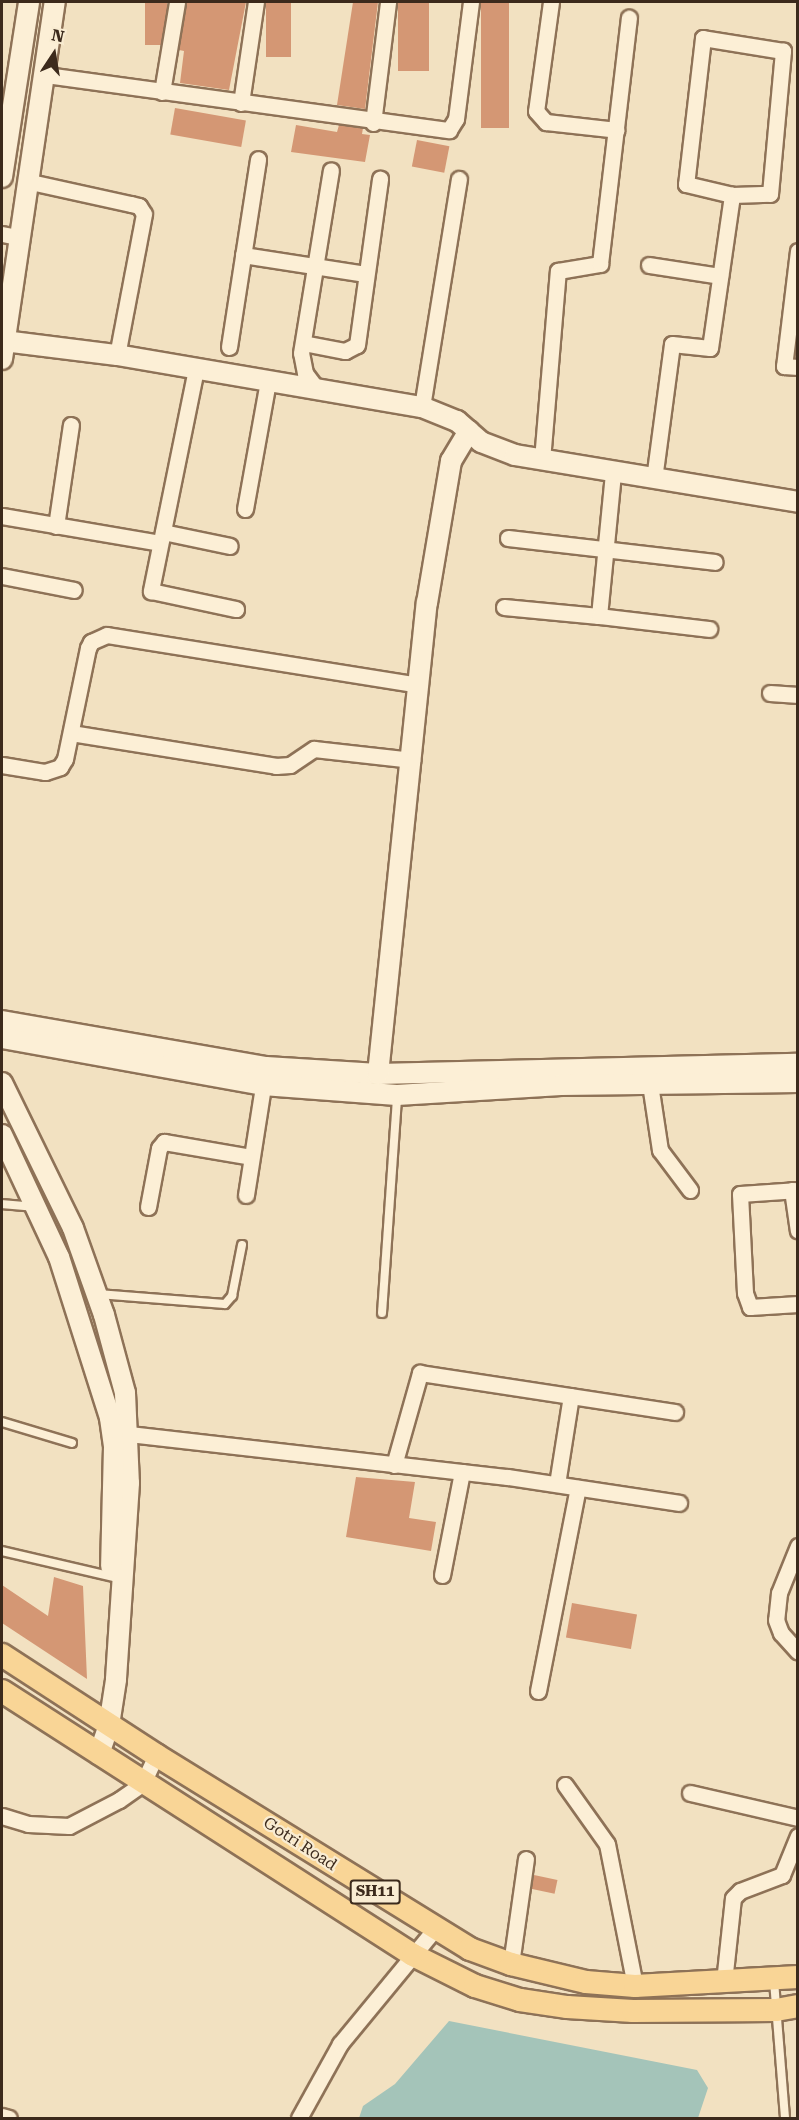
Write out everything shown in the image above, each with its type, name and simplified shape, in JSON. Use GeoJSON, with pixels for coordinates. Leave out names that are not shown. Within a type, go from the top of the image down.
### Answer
{"type":"FeatureCollection","features":[{"type":"Feature","properties":{"kind":"main road","name":"Gotri Road"},"geometry":{"type":"LineString","coordinates":[[2,1655],[434,1930],[470,1949],[511,1964],[586,1982],[635,1986],[774,1981],[798,1977]]}},
{"type":"Feature","properties":{"kind":"main road","name":"Gotri Road"},"geometry":{"type":"LineString","coordinates":[[2,1691],[413,1955],[496,1994],[567,2007],[787,2008]]}},
{"type":"Feature","properties":{"kind":"street"},"geometry":{"type":"LineString","coordinates":[[2,177],[29,2]]}},
{"type":"Feature","properties":{"kind":"street"},"geometry":{"type":"LineString","coordinates":[[55,2],[46,75],[26,182],[10,236],[2,351],[117,355],[422,407],[457,421],[481,442],[515,455],[798,502]]}},
{"type":"Feature","properties":{"kind":"street"},"geometry":{"type":"LineString","coordinates":[[162,92],[177,2]]}},
{"type":"Feature","properties":{"kind":"street"},"geometry":{"type":"LineString","coordinates":[[242,103],[256,2]]}},
{"type":"Feature","properties":{"kind":"street"},"geometry":{"type":"LineString","coordinates":[[373,123],[388,2]]}},
{"type":"Feature","properties":{"kind":"street"},"geometry":{"type":"LineString","coordinates":[[46,75],[441,131],[454,126],[471,2]]}},
{"type":"Feature","properties":{"kind":"street"},"geometry":{"type":"LineString","coordinates":[[551,2],[536,111],[546,122],[617,130]]}},
{"type":"Feature","properties":{"kind":"street"},"geometry":{"type":"LineString","coordinates":[[542,460],[558,271],[600,264],[629,18]]}},
{"type":"Feature","properties":{"kind":"street"},"geometry":{"type":"LineString","coordinates":[[703,38],[783,51],[770,194],[732,195],[686,184],[703,38]]}},
{"type":"Feature","properties":{"kind":"street"},"geometry":{"type":"LineString","coordinates":[[229,347],[258,159]]}},
{"type":"Feature","properties":{"kind":"street"},"geometry":{"type":"LineString","coordinates":[[316,389],[301,364],[331,170]]}},
{"type":"Feature","properties":{"kind":"street"},"geometry":{"type":"LineString","coordinates":[[303,343],[345,351],[357,345],[380,179]]}},
{"type":"Feature","properties":{"kind":"street"},"geometry":{"type":"LineString","coordinates":[[422,407],[459,179]]}},
{"type":"Feature","properties":{"kind":"street"},"geometry":{"type":"LineString","coordinates":[[26,182],[139,206],[144,214],[117,355]]}},
{"type":"Feature","properties":{"kind":"street"},"geometry":{"type":"LineString","coordinates":[[654,479],[672,344],[710,348],[732,195]]}},
{"type":"Feature","properties":{"kind":"street"},"geometry":{"type":"LineString","coordinates":[[798,251],[783,366],[798,368]]}},
{"type":"Feature","properties":{"kind":"street"},"geometry":{"type":"LineString","coordinates":[[243,255],[366,274]]}},
{"type":"Feature","properties":{"kind":"street"},"geometry":{"type":"LineString","coordinates":[[649,265],[720,276]]}},
{"type":"Feature","properties":{"kind":"street"},"geometry":{"type":"LineString","coordinates":[[196,369],[151,591],[236,609]]}},
{"type":"Feature","properties":{"kind":"street"},"geometry":{"type":"LineString","coordinates":[[245,509],[268,381]]}},
{"type":"Feature","properties":{"kind":"street"},"geometry":{"type":"LineString","coordinates":[[56,526],[71,424]]}},
{"type":"Feature","properties":{"kind":"street"},"geometry":{"type":"LineString","coordinates":[[385,1073],[427,603],[451,461],[469,431]]}},
{"type":"Feature","properties":{"kind":"street"},"geometry":{"type":"LineString","coordinates":[[599,616],[613,472]]}},
{"type":"Feature","properties":{"kind":"street"},"geometry":{"type":"LineString","coordinates":[[2,516],[56,526],[231,546]]}},
{"type":"Feature","properties":{"kind":"street"},"geometry":{"type":"LineString","coordinates":[[508,538],[715,562]]}},
{"type":"Feature","properties":{"kind":"street"},"geometry":{"type":"LineString","coordinates":[[2,576],[74,590]]}},
{"type":"Feature","properties":{"kind":"street"},"geometry":{"type":"LineString","coordinates":[[504,607],[709,629]]}},
{"type":"Feature","properties":{"kind":"street"},"geometry":{"type":"LineString","coordinates":[[2,765],[54,771],[65,759],[88,648],[91,642],[107,635],[419,685]]}},
{"type":"Feature","properties":{"kind":"street"},"geometry":{"type":"LineString","coordinates":[[770,693],[798,695]]}},
{"type":"Feature","properties":{"kind":"street"},"geometry":{"type":"LineString","coordinates":[[71,734],[276,766],[290,765],[314,749],[412,760]]}},
{"type":"Feature","properties":{"kind":"street"},"geometry":{"type":"LineString","coordinates":[[2,1021],[265,1076],[798,1064]]}},
{"type":"Feature","properties":{"kind":"street"},"geometry":{"type":"LineString","coordinates":[[2,1038],[397,1095],[650,1084],[798,1082]]}},
{"type":"Feature","properties":{"kind":"street"},"geometry":{"type":"LineString","coordinates":[[246,1195],[265,1076]]}},
{"type":"Feature","properties":{"kind":"street"},"geometry":{"type":"LineString","coordinates":[[2,1083],[73,1228],[96,1294],[124,1393],[129,1434],[117,1578],[104,1677],[102,1720],[91,1749]]}},
{"type":"Feature","properties":{"kind":"street"},"geometry":{"type":"LineString","coordinates":[[650,1084],[660,1150],[690,1190]]}},
{"type":"Feature","properties":{"kind":"street"},"geometry":{"type":"LineString","coordinates":[[2,1135],[59,1257],[113,1434],[117,1578]]}},
{"type":"Feature","properties":{"kind":"street"},"geometry":{"type":"LineString","coordinates":[[148,1207],[159,1148],[164,1143],[251,1156]]}},
{"type":"Feature","properties":{"kind":"street"},"geometry":{"type":"LineString","coordinates":[[798,1231],[795,1190],[740,1194],[745,1293],[750,1307],[798,1304]]}},
{"type":"Feature","properties":{"kind":"street"},"geometry":{"type":"LineString","coordinates":[[394,1465],[420,1373],[675,1412]]}},
{"type":"Feature","properties":{"kind":"street"},"geometry":{"type":"LineString","coordinates":[[557,1484],[571,1396]]}},
{"type":"Feature","properties":{"kind":"street"},"geometry":{"type":"LineString","coordinates":[[129,1434],[462,1472],[679,1503]]}},
{"type":"Feature","properties":{"kind":"street"},"geometry":{"type":"LineString","coordinates":[[442,1575],[462,1472]]}},
{"type":"Feature","properties":{"kind":"street"},"geometry":{"type":"LineString","coordinates":[[538,1691],[578,1488]]}},
{"type":"Feature","properties":{"kind":"street"},"geometry":{"type":"LineString","coordinates":[[798,1545],[779,1593],[776,1620],[781,1633],[798,1652]]}},
{"type":"Feature","properties":{"kind":"street"},"geometry":{"type":"LineString","coordinates":[[2,1816],[28,1824],[69,1826],[119,1800],[143,1783],[156,1755]]}},
{"type":"Feature","properties":{"kind":"street"},"geometry":{"type":"LineString","coordinates":[[565,1785],[607,1844],[635,1986]]}},
{"type":"Feature","properties":{"kind":"street"},"geometry":{"type":"LineString","coordinates":[[690,1793],[798,1818]]}},
{"type":"Feature","properties":{"kind":"street"},"geometry":{"type":"LineString","coordinates":[[724,1982],[733,1898],[740,1891],[782,1875],[798,1836]]}},
{"type":"Feature","properties":{"kind":"street"},"geometry":{"type":"LineString","coordinates":[[511,1964],[526,1859]]}},
{"type":"Feature","properties":{"kind":"street"},"geometry":{"type":"LineString","coordinates":[[299,2118],[340,2043],[434,1930]]}},
{"type":"Feature","properties":{"kind":"street"},"geometry":{"type":"LineString","coordinates":[[2,2116],[9,2118]]}},
{"type":"Feature","properties":{"kind":"lane"},"geometry":{"type":"LineString","coordinates":[[382,1313],[397,1095],[385,1073]]}},
{"type":"Feature","properties":{"kind":"lane"},"geometry":{"type":"LineString","coordinates":[[2,1204],[36,1208]]}},
{"type":"Feature","properties":{"kind":"lane"},"geometry":{"type":"LineString","coordinates":[[96,1294],[225,1304],[232,1296],[242,1245]]}},
{"type":"Feature","properties":{"kind":"lane"},"geometry":{"type":"LineString","coordinates":[[2,1422],[72,1443]]}},
{"type":"Feature","properties":{"kind":"lane"},"geometry":{"type":"LineString","coordinates":[[2,1551],[117,1578]]}},
{"type":"Feature","properties":{"kind":"lane"},"geometry":{"type":"LineString","coordinates":[[774,1981],[787,2008],[785,2118]]}},
{"type":"Feature","properties":{"kind":"water"},"geometry":{"type":"Polygon","coordinates":[[[449,2021],[697,2070],[708,2088],[698,2118],[359,2118],[363,2106],[395,2084],[449,2021]]]}},
{"type":"Feature","properties":{"kind":"building"},"geometry":{"type":"Polygon","coordinates":[[[145,2],[167,2],[167,45],[145,45],[145,2]]]}},
{"type":"Feature","properties":{"kind":"building"},"geometry":{"type":"Polygon","coordinates":[[[186,2],[246,2],[229,90],[180,83],[184,51],[179,50],[186,2]]]}},
{"type":"Feature","properties":{"kind":"building"},"geometry":{"type":"Polygon","coordinates":[[[266,2],[291,2],[291,57],[266,57],[266,2]]]}},
{"type":"Feature","properties":{"kind":"building"},"geometry":{"type":"Polygon","coordinates":[[[353,2],[378,2],[365,109],[337,105],[353,2]]]}},
{"type":"Feature","properties":{"kind":"building"},"geometry":{"type":"Polygon","coordinates":[[[481,2],[509,2],[509,128],[481,128],[481,2]]]}},
{"type":"Feature","properties":{"kind":"building"},"geometry":{"type":"Polygon","coordinates":[[[398,3],[429,3],[429,71],[398,71],[398,3]]]}},
{"type":"Feature","properties":{"kind":"building"},"geometry":{"type":"Polygon","coordinates":[[[175,108],[246,121],[241,147],[170,135],[175,108]]]}},
{"type":"Feature","properties":{"kind":"building"},"geometry":{"type":"Polygon","coordinates":[[[296,125],[337,132],[339,125],[363,128],[362,134],[370,135],[365,162],[291,152],[296,125]]]}},
{"type":"Feature","properties":{"kind":"building"},"geometry":{"type":"Polygon","coordinates":[[[417,140],[449,146],[444,173],[412,167],[417,140]]]}},
{"type":"Feature","properties":{"kind":"building"},"geometry":{"type":"Polygon","coordinates":[[[356,1477],[415,1482],[409,1518],[436,1522],[431,1551],[346,1537],[356,1477]]]}},
{"type":"Feature","properties":{"kind":"building"},"geometry":{"type":"Polygon","coordinates":[[[54,1577],[83,1586],[87,1679],[2,1623],[2,1585],[48,1616],[54,1577]]]}},
{"type":"Feature","properties":{"kind":"building"},"geometry":{"type":"Polygon","coordinates":[[[572,1603],[637,1614],[631,1649],[566,1637],[572,1603]]]}},
{"type":"Feature","properties":{"kind":"building"},"geometry":{"type":"Polygon","coordinates":[[[534,1875],[557,1880],[555,1894],[531,1889],[534,1875]]]}}]}
